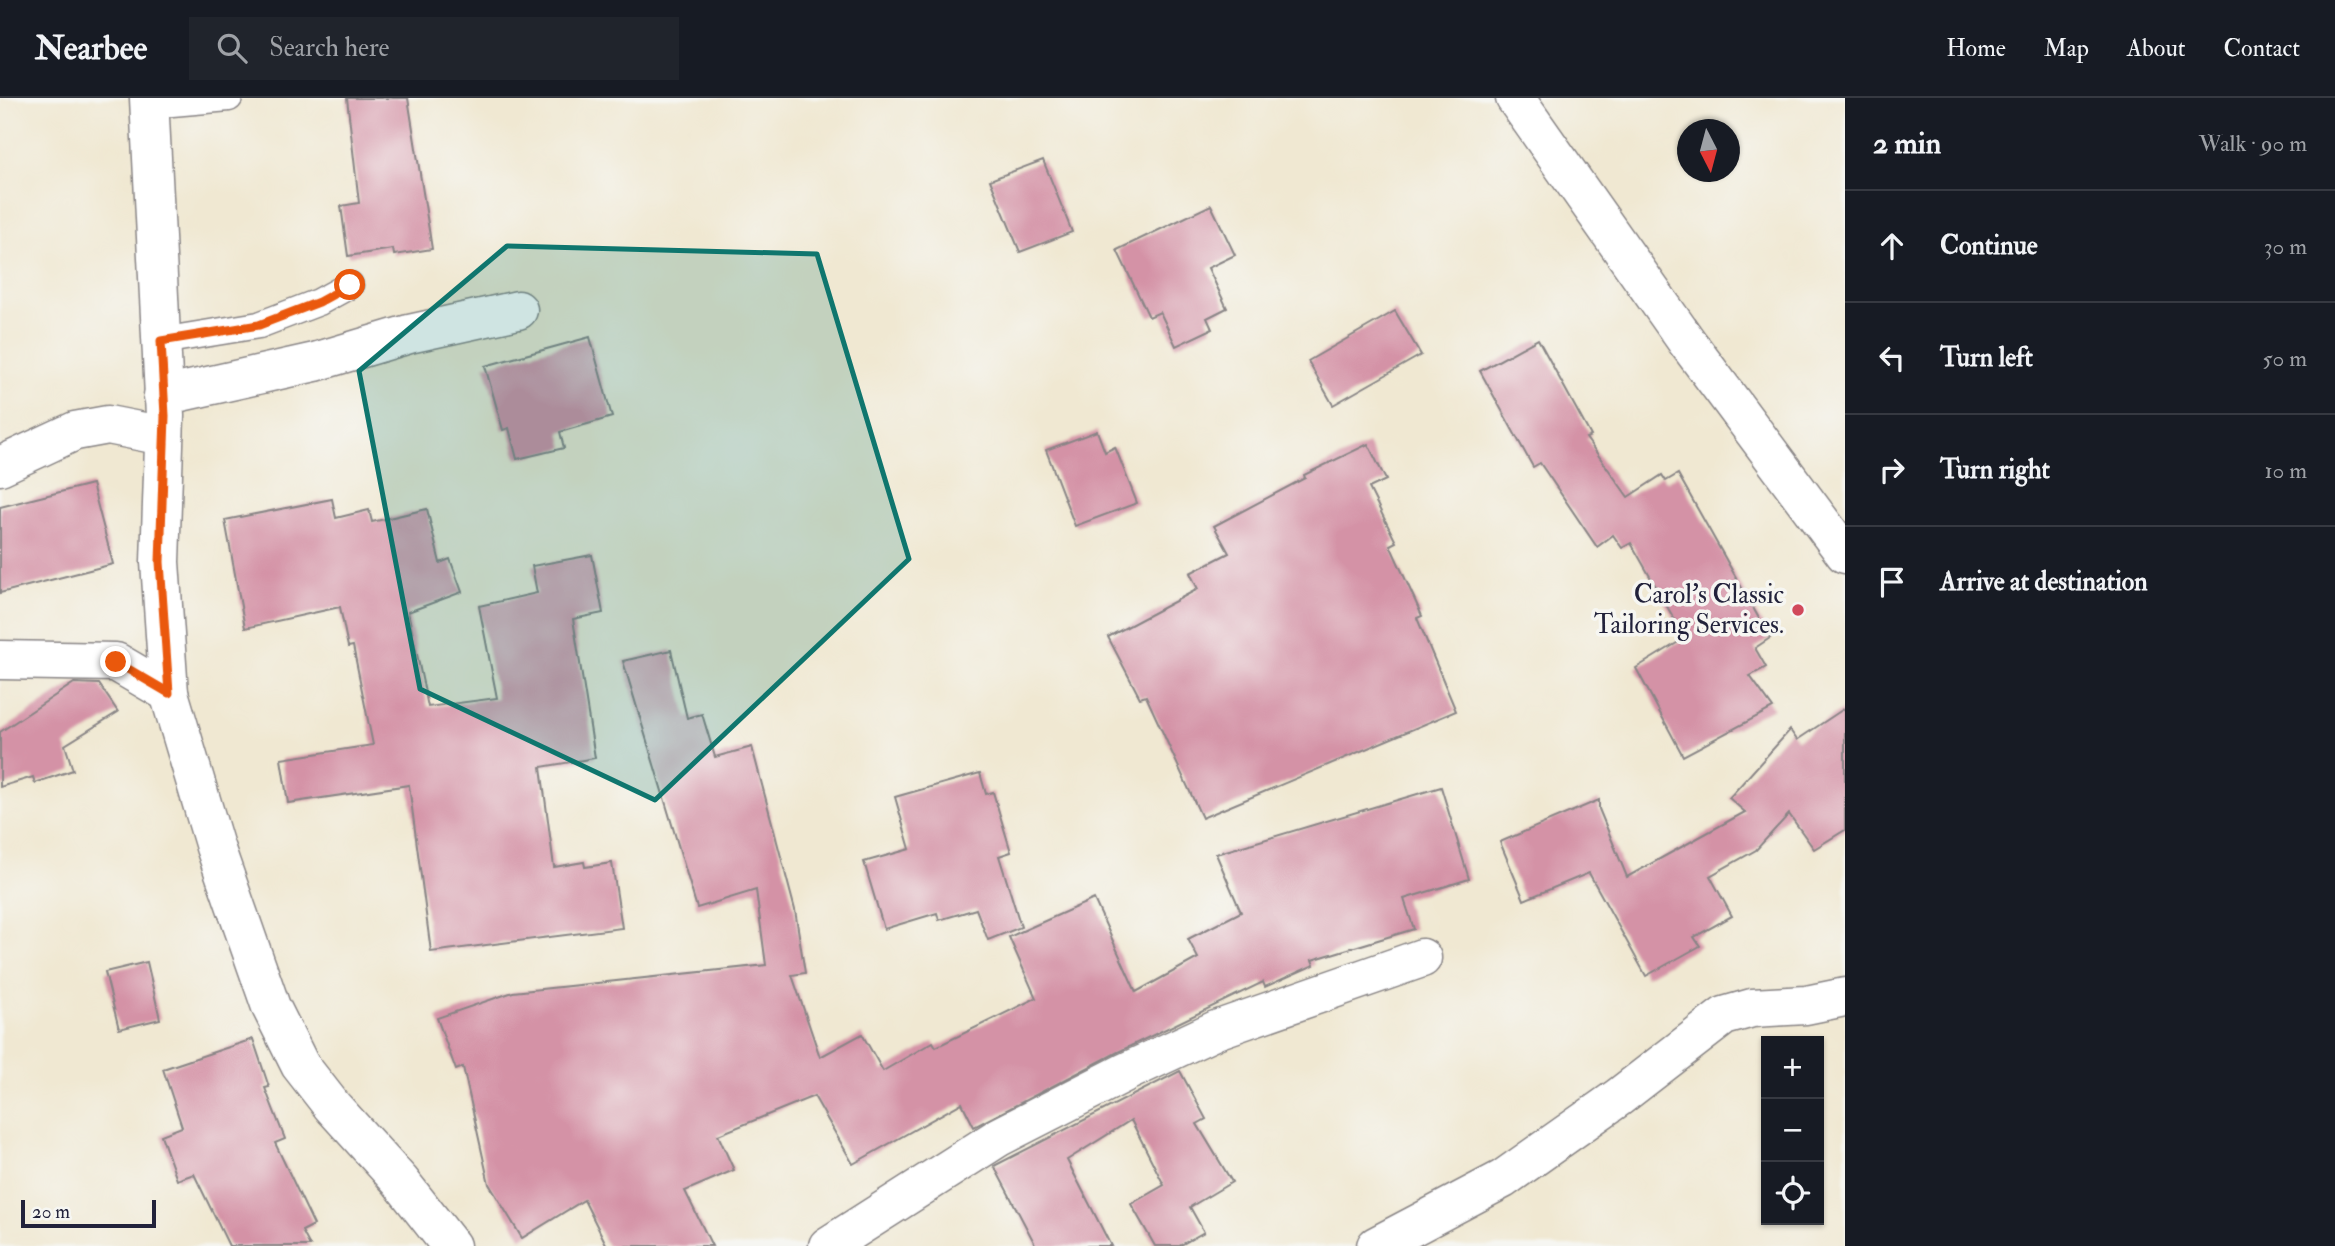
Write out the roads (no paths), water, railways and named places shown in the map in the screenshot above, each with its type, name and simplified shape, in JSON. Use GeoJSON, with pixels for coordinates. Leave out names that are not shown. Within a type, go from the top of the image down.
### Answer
{"type":"FeatureCollection","features":[{"type":"Feature","properties":{"kind":"street"},"geometry":{"type":"LineString","coordinates":[[1516,98],[1687,342],[1845,554]]}},
{"type":"Feature","properties":{"kind":"street"},"geometry":{"type":"LineString","coordinates":[[149,101],[164,436],[160,562],[169,693],[215,847],[271,1007],[300,1065],[332,1107],[400,1181],[452,1246]]}},
{"type":"Feature","properties":{"kind":"street"},"geometry":{"type":"LineString","coordinates":[[163,396],[315,362],[408,334],[518,310]]}},
{"type":"Feature","properties":{"kind":"street"},"geometry":{"type":"LineString","coordinates":[[0,466],[75,431],[108,425],[164,436]]}},
{"type":"Feature","properties":{"kind":"street"},"geometry":{"type":"LineString","coordinates":[[0,660],[116,662],[169,693]]}},
{"type":"Feature","properties":{"kind":"street"},"geometry":{"type":"LineString","coordinates":[[828,1246],[999,1137],[1125,1072],[1216,1030],[1422,958]]}},
{"type":"Feature","properties":{"kind":"street"},"geometry":{"type":"LineString","coordinates":[[1376,1246],[1503,1179],[1619,1097],[1724,1016],[1752,1008],[1806,1005],[1845,997]]}},
{"type":"Feature","properties":{"kind":"lane"},"geometry":{"type":"LineString","coordinates":[[149,101],[229,98]]}},
{"type":"Feature","properties":{"kind":"lane"},"geometry":{"type":"LineString","coordinates":[[161,341],[259,325],[319,302],[350,285]]}},
{"type":"Feature","properties":{"kind":"place","name":"Carol's Classic Tailoring Services."},"geometry":{"type":"Point","coordinates":[1798,610]}}]}
